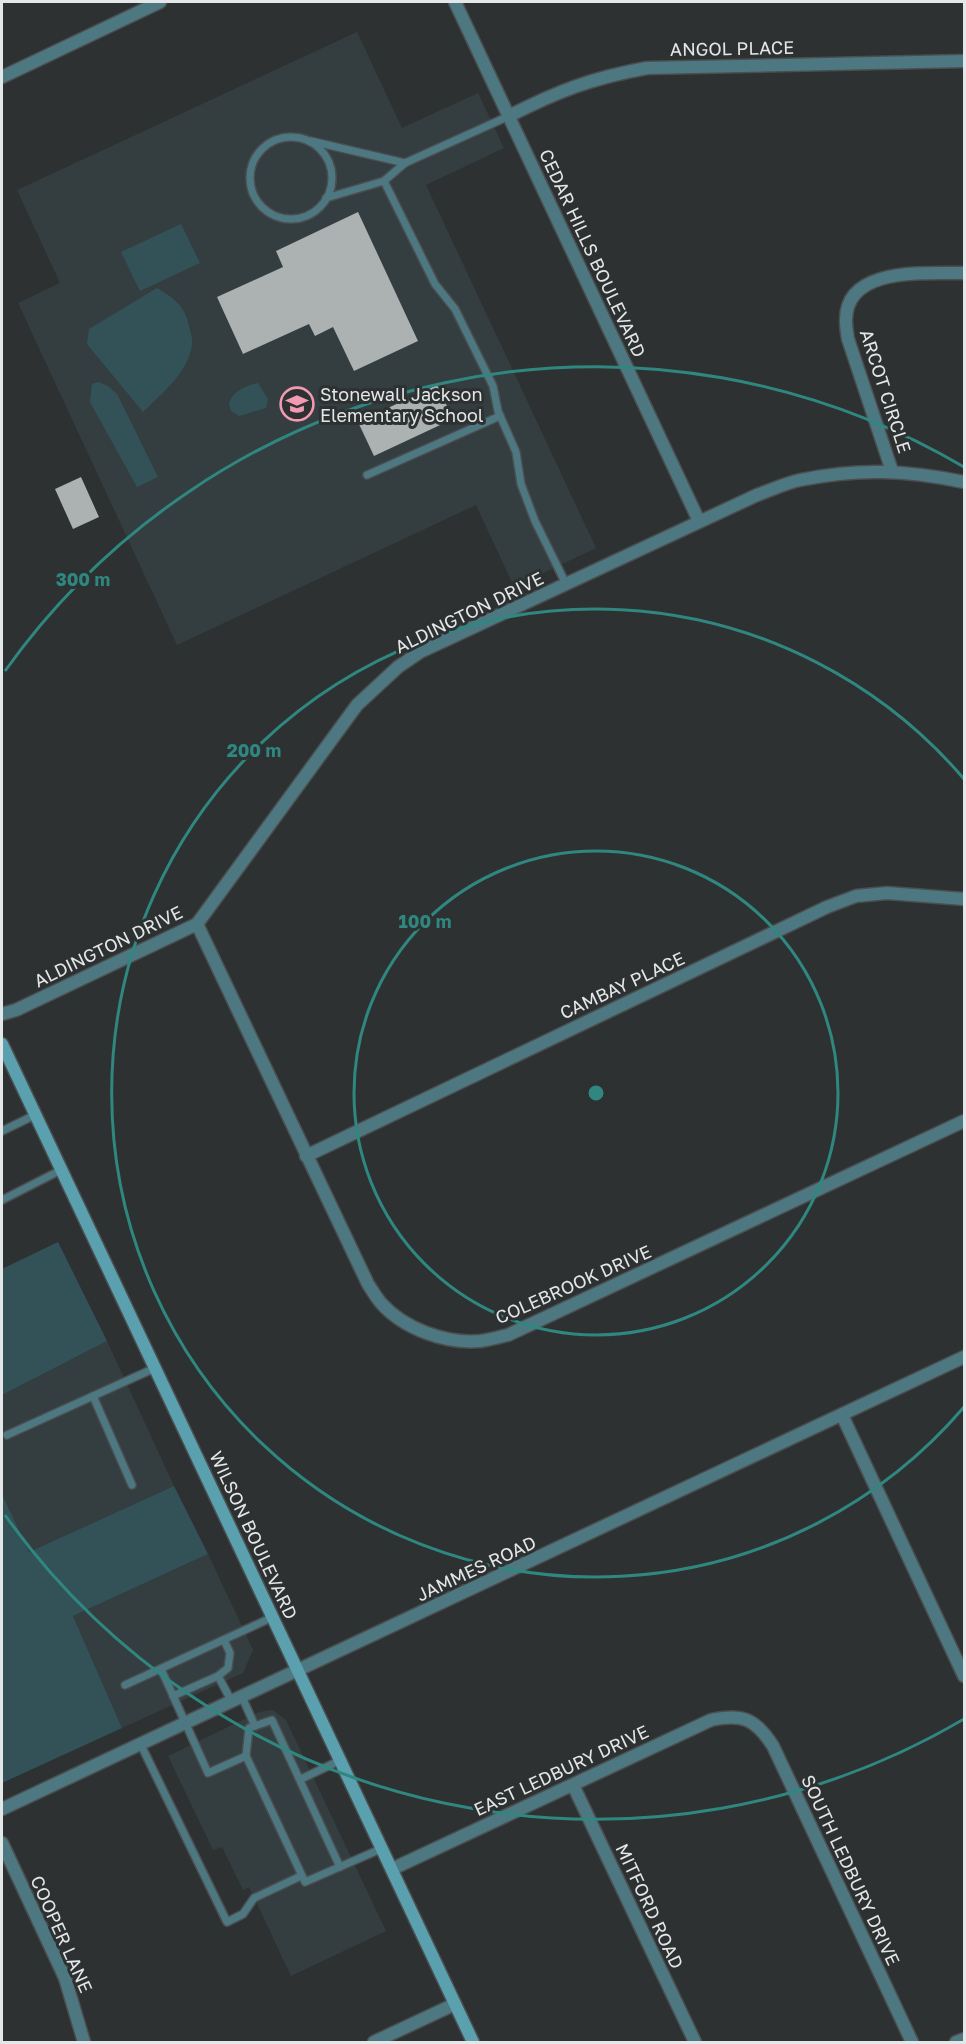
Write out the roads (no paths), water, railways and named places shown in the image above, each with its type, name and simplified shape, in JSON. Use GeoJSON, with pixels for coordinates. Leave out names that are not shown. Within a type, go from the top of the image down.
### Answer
{"type":"FeatureCollection","features":[{"type":"Feature","properties":{"kind":"main road","name":"WILSON BOULEVARD"},"geometry":{"type":"LineString","coordinates":[[2,1044],[473,2043]]}},
{"type":"Feature","properties":{"kind":"street"},"geometry":{"type":"LineString","coordinates":[[2,77],[160,2]]}},
{"type":"Feature","properties":{"kind":"street","name":"CEDAR HILLS BOULEVARD"},"geometry":{"type":"LineString","coordinates":[[455,2],[699,521]]}},
{"type":"Feature","properties":{"kind":"street","name":"ANGOL PLACE"},"geometry":{"type":"LineString","coordinates":[[509,116],[582,82],[647,68],[964,61]]}},
{"type":"Feature","properties":{"kind":"street","name":"ARCOT CIRCLE"},"geometry":{"type":"LineString","coordinates":[[892,471],[848,339],[845,319],[850,302],[861,288],[876,279],[891,275],[964,273]]}},
{"type":"Feature","properties":{"kind":"street","name":"ALDINGTON DRIVE"},"geometry":{"type":"LineString","coordinates":[[2,1014],[16,1010],[196,924],[334,733],[357,705],[398,667],[420,652],[699,521],[757,495],[798,480],[844,473],[892,471],[964,482]]}},
{"type":"Feature","properties":{"kind":"street","name":"CAMBAY PLACE"},"geometry":{"type":"LineString","coordinates":[[306,1156],[827,907],[856,896],[887,893],[964,899]]}},
{"type":"Feature","properties":{"kind":"street","name":"COLEBROOK DRIVE"},"geometry":{"type":"LineString","coordinates":[[196,924],[368,1284],[382,1304],[405,1323],[432,1335],[456,1341],[480,1341],[508,1335],[964,1121]]}},
{"type":"Feature","properties":{"kind":"street","name":"JAMMES ROAD"},"geometry":{"type":"LineString","coordinates":[[2,1809],[964,1357]]}},
{"type":"Feature","properties":{"kind":"street"},"geometry":{"type":"LineString","coordinates":[[842,1415],[964,1676]]}},
{"type":"Feature","properties":{"kind":"street","name":"EAST LEDBURY DRIVE"},"geometry":{"type":"LineString","coordinates":[[392,1869],[711,1720],[729,1716],[747,1720]]}},
{"type":"Feature","properties":{"kind":"street","name":"SOUTH LEDBURY DRIVE"},"geometry":{"type":"LineString","coordinates":[[747,1720],[762,1730],[773,1746],[912,2043]]}},
{"type":"Feature","properties":{"kind":"street","name":"MITFORD ROAD"},"geometry":{"type":"LineString","coordinates":[[573,1785],[695,2043]]}},
{"type":"Feature","properties":{"kind":"street","name":"COOPER LANE"},"geometry":{"type":"LineString","coordinates":[[2,1843],[65,1978],[84,2043]]}},
{"type":"Feature","properties":{"kind":"street"},"geometry":{"type":"LineString","coordinates":[[374,2043],[455,2004]]}},
{"type":"Feature","properties":{"kind":"street"},"geometry":{"type":"LineString","coordinates":[[956,2043],[964,2039]]}},
{"type":"Feature","properties":{"kind":"lane"},"geometry":{"type":"LineString","coordinates":[[326,198],[384,181],[405,163],[509,116]]}},
{"type":"Feature","properties":{"kind":"lane"},"geometry":{"type":"LineString","coordinates":[[305,140],[317,147],[326,158],[331,171],[331,185],[326,198],[308,216],[296,219],[283,218],[266,210],[254,195],[250,183],[251,170],[256,157],[265,146],[278,139],[291,137],[305,140],[405,163]]}},
{"type":"Feature","properties":{"kind":"lane"},"geometry":{"type":"LineString","coordinates":[[384,181],[435,284],[455,309],[492,386],[500,416],[516,452],[521,484],[535,521],[566,584]]}},
{"type":"Feature","properties":{"kind":"lane"},"geometry":{"type":"LineString","coordinates":[[367,475],[500,416]]}},
{"type":"Feature","properties":{"kind":"lane"},"geometry":{"type":"LineString","coordinates":[[2,1131],[35,1115]]}},
{"type":"Feature","properties":{"kind":"lane"},"geometry":{"type":"LineString","coordinates":[[2,1200],[61,1170]]}},
{"type":"Feature","properties":{"kind":"lane"},"geometry":{"type":"LineString","coordinates":[[7,1435],[155,1368]]}},
{"type":"Feature","properties":{"kind":"lane"},"geometry":{"type":"LineString","coordinates":[[93,1396],[132,1485]]}},
{"type":"Feature","properties":{"kind":"lane"},"geometry":{"type":"LineString","coordinates":[[125,1685],[273,1617]]}},
{"type":"Feature","properties":{"kind":"lane"},"geometry":{"type":"LineString","coordinates":[[173,1696],[218,1676],[228,1668],[230,1653],[224,1640]]}},
{"type":"Feature","properties":{"kind":"lane"},"geometry":{"type":"LineString","coordinates":[[160,1669],[208,1773],[246,1756]]}},
{"type":"Feature","properties":{"kind":"lane"},"geometry":{"type":"LineString","coordinates":[[218,1676],[255,1726]]}},
{"type":"Feature","properties":{"kind":"lane"},"geometry":{"type":"LineString","coordinates":[[340,1867],[272,1720],[249,1728],[246,1756],[305,1882],[340,1867],[383,1848]]}},
{"type":"Feature","properties":{"kind":"lane"},"geometry":{"type":"LineString","coordinates":[[141,1745],[227,1922],[243,1914],[254,1898],[302,1876]]}},
{"type":"Feature","properties":{"kind":"lane"},"geometry":{"type":"LineString","coordinates":[[301,1779],[341,1760]]}},
{"type":"Feature","properties":{"kind":"place","name":"Stonewall Jackson Elementary School"},"geometry":{"type":"Point","coordinates":[297,404]}}]}
